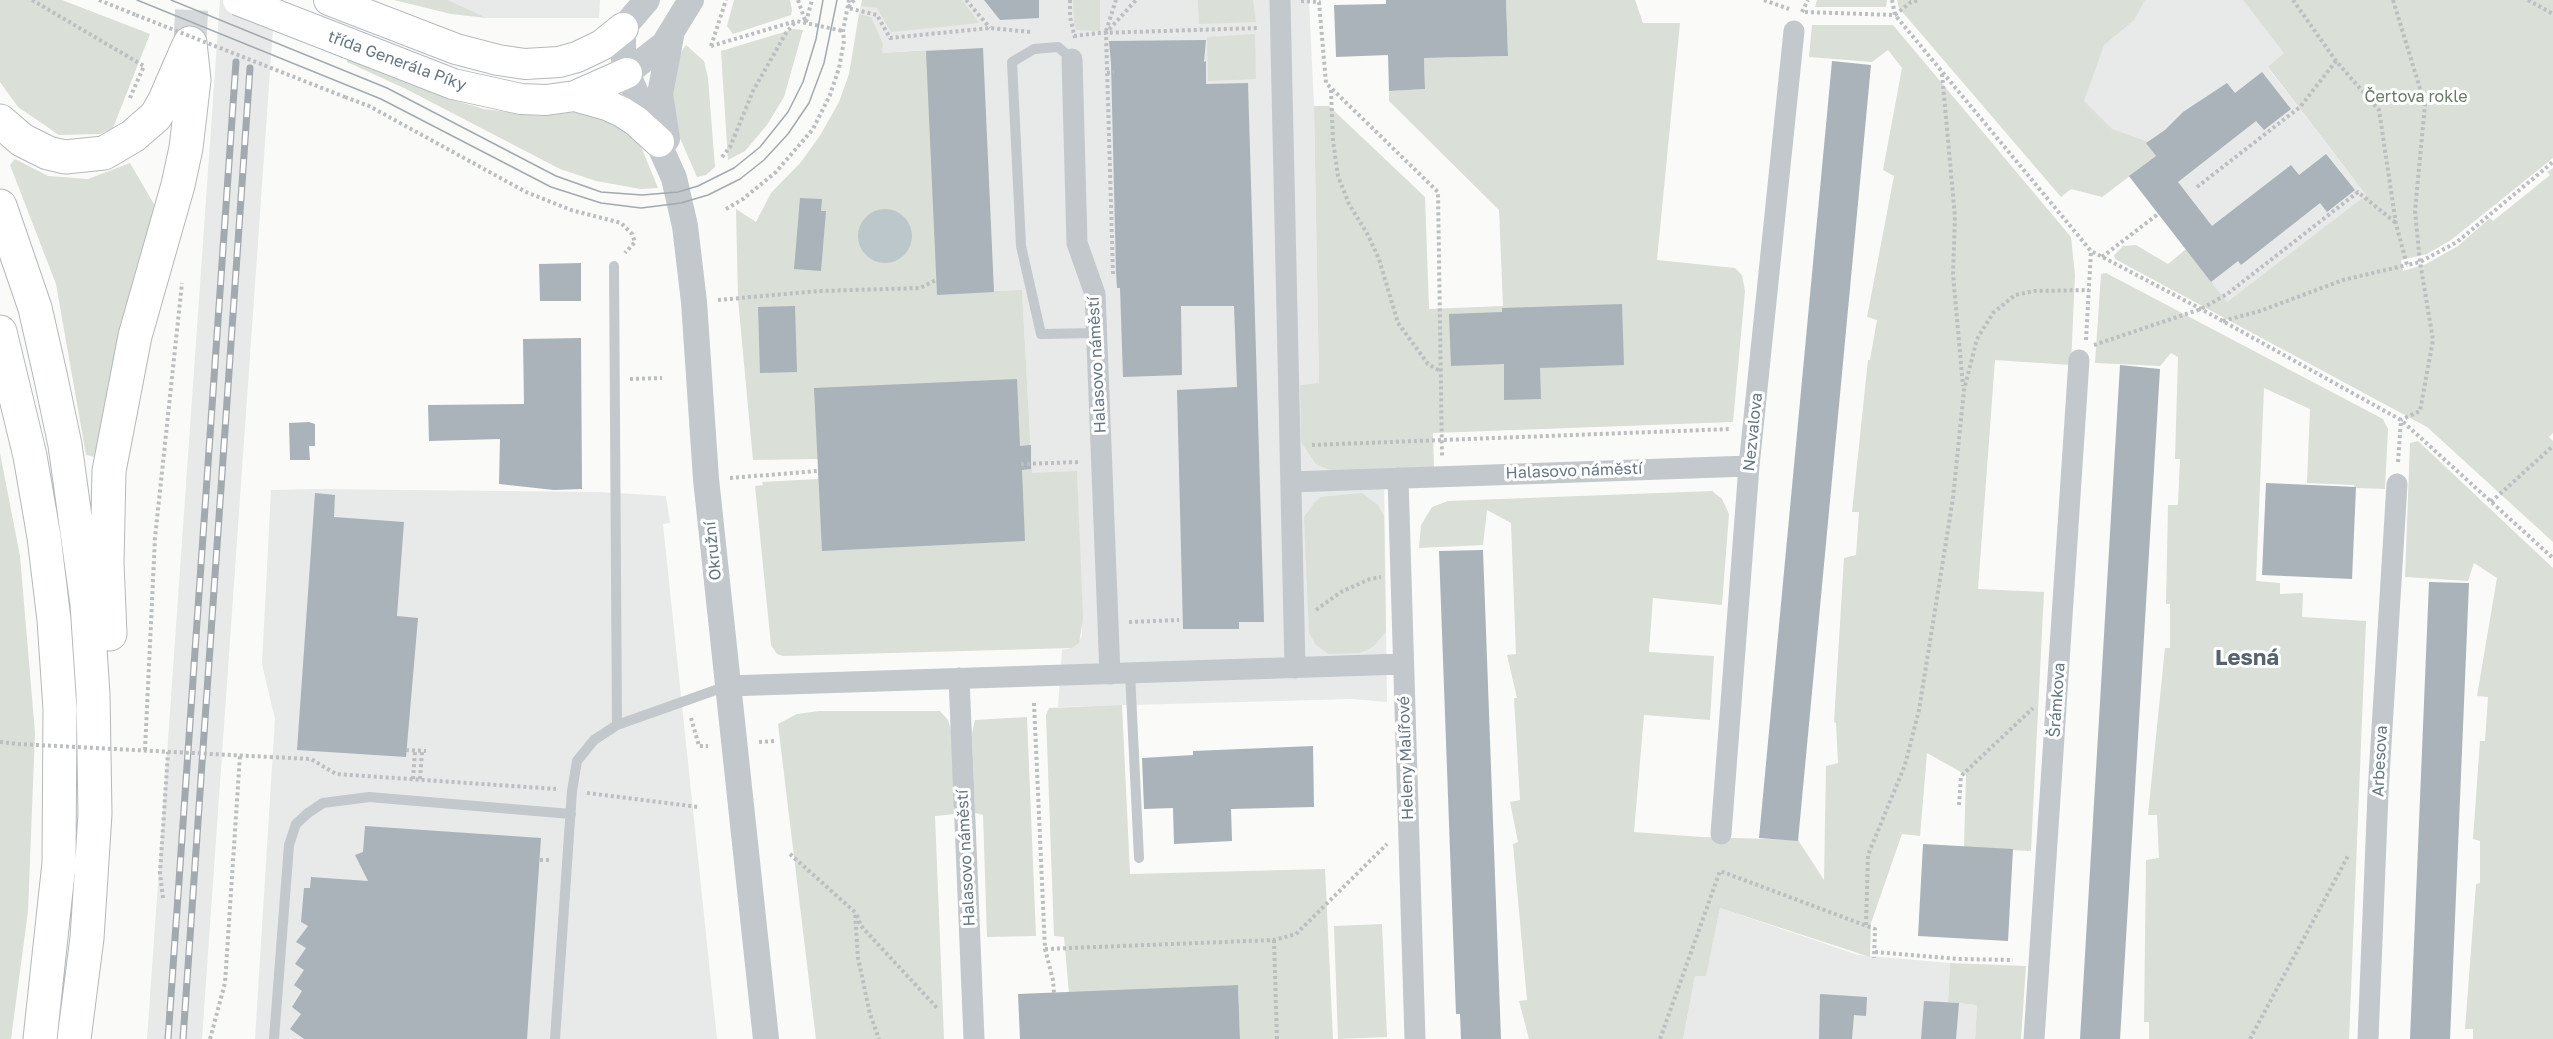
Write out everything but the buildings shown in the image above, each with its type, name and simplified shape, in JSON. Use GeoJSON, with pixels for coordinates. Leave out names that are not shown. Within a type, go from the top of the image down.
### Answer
{"type":"FeatureCollection","features":[{"type":"Feature","properties":{"kind":"highway"},"geometry":{"type":"LineString","coordinates":[[0,121],[22,140],[48,153],[65,157],[104,153],[134,136],[156,116],[190,43],[194,80],[186,148],[178,185],[135,336],[109,471],[106,563],[110,629],[108,728],[95,814]]}},
{"type":"Feature","properties":{"kind":"highway"},"geometry":{"type":"LineString","coordinates":[[0,206],[35,308],[67,456],[87,604],[94,705],[95,814],[87,938],[74,1039]]}},
{"type":"Feature","properties":{"kind":"highway"},"geometry":{"type":"LineString","coordinates":[[0,332],[30,456],[44,537],[54,620],[60,709],[59,863],[40,1039]]}},
{"type":"Feature","properties":{"kind":"main road","name":"třída Generála Píky"},"geometry":{"type":"LineString","coordinates":[[238,0],[464,87],[521,99],[546,100],[575,96],[627,73]]}},
{"type":"Feature","properties":{"kind":"main road","name":"třída Generála Píky"},"geometry":{"type":"LineString","coordinates":[[339,4],[456,49],[498,60],[525,64],[542,64],[577,57],[602,45],[623,28]]}},
{"type":"Feature","properties":{"kind":"main road"},"geometry":{"type":"LineString","coordinates":[[577,57],[602,62],[627,73]]}},
{"type":"Feature","properties":{"kind":"main road"},"geometry":{"type":"LineString","coordinates":[[575,96],[622,112],[659,142]]}},
{"type":"Feature","properties":{"kind":"street"},"geometry":{"type":"LineString","coordinates":[[623,28],[647,0]]}},
{"type":"Feature","properties":{"kind":"street"},"geometry":{"type":"LineString","coordinates":[[627,73],[671,36],[691,0]]}},
{"type":"Feature","properties":{"kind":"street"},"geometry":{"type":"LineString","coordinates":[[1280,0],[1295,668]]}},
{"type":"Feature","properties":{"kind":"street","name":"Nezvalova"},"geometry":{"type":"LineString","coordinates":[[1721,834],[1749,466],[1798,22]]}},
{"type":"Feature","properties":{"kind":"street","name":"Okružní"},"geometry":{"type":"LineString","coordinates":[[623,28],[623,56],[627,73],[674,178],[685,226],[693,292],[706,479],[766,1039]]}},
{"type":"Feature","properties":{"kind":"street"},"geometry":{"type":"LineString","coordinates":[[671,36],[660,94],[674,178]]}},
{"type":"Feature","properties":{"kind":"street","name":"Halasovo náměstí"},"geometry":{"type":"LineString","coordinates":[[1072,59],[1077,243],[1095,294],[1120,673]]}},
{"type":"Feature","properties":{"kind":"street","name":"Šrámkova"},"geometry":{"type":"LineString","coordinates":[[2034,1039],[2079,360]]}},
{"type":"Feature","properties":{"kind":"street","name":"Halasovo náměstí"},"geometry":{"type":"LineString","coordinates":[[1291,482],[1749,466]]}},
{"type":"Feature","properties":{"kind":"street","name":"Heleny Malířové"},"geometry":{"type":"LineString","coordinates":[[1398,478],[1415,1039]]}},
{"type":"Feature","properties":{"kind":"street","name":"Arbesova"},"geometry":{"type":"LineString","coordinates":[[2368,1039],[2378,793],[2397,484]]}},
{"type":"Feature","properties":{"kind":"street"},"geometry":{"type":"LineString","coordinates":[[727,686],[1403,664]]}},
{"type":"Feature","properties":{"kind":"street","name":"Halasovo náměstí"},"geometry":{"type":"LineString","coordinates":[[959,678],[974,1039]]}},
{"type":"Feature","properties":{"kind":"lane"},"geometry":{"type":"LineString","coordinates":[[1072,59],[1058,47],[1034,49],[1012,62],[1021,246],[1041,334],[1096,333]]}},
{"type":"Feature","properties":{"kind":"lane"},"geometry":{"type":"LineString","coordinates":[[614,266],[616,725]]}},
{"type":"Feature","properties":{"kind":"lane"},"geometry":{"type":"LineString","coordinates":[[1120,673],[1139,858]]}},
{"type":"Feature","properties":{"kind":"lane"},"geometry":{"type":"LineString","coordinates":[[555,1039],[572,791],[577,761],[594,740],[616,725],[727,686]]}},
{"type":"Feature","properties":{"kind":"lane"},"geometry":{"type":"LineString","coordinates":[[274,1039],[289,845],[296,824],[308,813],[323,803],[369,797],[571,814]]}},
{"type":"Feature","properties":{"kind":"path"},"geometry":{"type":"LineString","coordinates":[[32,0],[144,66],[122,118],[134,136]]}},
{"type":"Feature","properties":{"kind":"path"},"geometry":{"type":"LineString","coordinates":[[99,0],[369,106],[526,192],[571,210],[621,223],[632,234],[635,242],[625,253]]}},
{"type":"Feature","properties":{"kind":"path"},"geometry":{"type":"LineString","coordinates":[[726,0],[711,46],[796,21],[843,31]]}},
{"type":"Feature","properties":{"kind":"path"},"geometry":{"type":"LineString","coordinates":[[798,0],[806,23]]}},
{"type":"Feature","properties":{"kind":"path"},"geometry":{"type":"LineString","coordinates":[[806,23],[812,0]]}},
{"type":"Feature","properties":{"kind":"path"},"geometry":{"type":"LineString","coordinates":[[726,209],[743,199],[776,172],[813,129],[830,95],[839,68],[849,0]]}},
{"type":"Feature","properties":{"kind":"path"},"geometry":{"type":"LineString","coordinates":[[848,8],[854,0]]}},
{"type":"Feature","properties":{"kind":"path"},"geometry":{"type":"LineString","coordinates":[[966,0],[990,28]]}},
{"type":"Feature","properties":{"kind":"path"},"geometry":{"type":"LineString","coordinates":[[1070,0],[1070,17],[1075,36],[1072,59]]}},
{"type":"Feature","properties":{"kind":"path"},"geometry":{"type":"LineString","coordinates":[[1113,274],[1106,33],[1116,0]]}},
{"type":"Feature","properties":{"kind":"path"},"geometry":{"type":"LineString","coordinates":[[1106,33],[1136,0]]}},
{"type":"Feature","properties":{"kind":"path"},"geometry":{"type":"LineString","coordinates":[[1764,0],[1788,9]]}},
{"type":"Feature","properties":{"kind":"path"},"geometry":{"type":"LineString","coordinates":[[1785,0],[1788,9],[1798,22]]}},
{"type":"Feature","properties":{"kind":"path"},"geometry":{"type":"LineString","coordinates":[[1798,22],[1808,0]]}},
{"type":"Feature","properties":{"kind":"path"},"geometry":{"type":"LineString","coordinates":[[1892,0],[1895,15],[2091,251],[2401,420],[2553,558]]}},
{"type":"Feature","properties":{"kind":"path"},"geometry":{"type":"LineString","coordinates":[[1798,22],[1895,15],[1911,2],[1919,0]]}},
{"type":"Feature","properties":{"kind":"path"},"geometry":{"type":"LineString","coordinates":[[2294,0],[2336,61],[2379,111],[2396,224],[2407,265]]}},
{"type":"Feature","properties":{"kind":"path"},"geometry":{"type":"LineString","coordinates":[[2393,0],[2425,105],[2415,211],[2433,340],[2420,411],[2401,420]]}},
{"type":"Feature","properties":{"kind":"path"},"geometry":{"type":"LineString","coordinates":[[2528,0],[2553,14]]}},
{"type":"Feature","properties":{"kind":"path"},"geometry":{"type":"LineString","coordinates":[[1301,2],[1319,2],[1326,83],[1438,192],[1442,440]]}},
{"type":"Feature","properties":{"kind":"path"},"geometry":{"type":"LineString","coordinates":[[848,8],[877,15],[890,38],[1006,28]]}},
{"type":"Feature","properties":{"kind":"path"},"geometry":{"type":"LineString","coordinates":[[722,157],[730,147],[753,91],[786,33],[796,21]]}},
{"type":"Feature","properties":{"kind":"path"},"geometry":{"type":"LineString","coordinates":[[1106,33],[1254,29]]}},
{"type":"Feature","properties":{"kind":"path"},"geometry":{"type":"LineString","coordinates":[[2196,187],[2300,107],[2336,61]]}},
{"type":"Feature","properties":{"kind":"path"},"geometry":{"type":"LineString","coordinates":[[1107,73],[1114,72]]}},
{"type":"Feature","properties":{"kind":"path"},"geometry":{"type":"LineString","coordinates":[[1942,72],[1955,217],[1953,274],[1964,390]]}},
{"type":"Feature","properties":{"kind":"path"},"geometry":{"type":"LineString","coordinates":[[1331,88],[1333,141],[1338,176],[1349,204],[1368,235],[1379,259],[1398,323],[1428,364],[1440,371]]}},
{"type":"Feature","properties":{"kind":"path"},"geometry":{"type":"LineString","coordinates":[[2222,321],[2260,311],[2343,280],[2421,262],[2457,242],[2553,162]]}},
{"type":"Feature","properties":{"kind":"path"},"geometry":{"type":"LineString","coordinates":[[2091,251],[2085,348],[2201,309],[2227,294],[2358,192],[2396,224]]}},
{"type":"Feature","properties":{"kind":"path"},"geometry":{"type":"LineString","coordinates":[[2102,257],[2158,214]]}},
{"type":"Feature","properties":{"kind":"path"},"geometry":{"type":"LineString","coordinates":[[145,750],[155,538],[183,273]]}},
{"type":"Feature","properties":{"kind":"path"},"geometry":{"type":"LineString","coordinates":[[732,300],[819,291],[920,288],[936,280]]}},
{"type":"Feature","properties":{"kind":"path"},"geometry":{"type":"LineString","coordinates":[[1866,926],[1868,855],[1905,765],[1919,710],[1953,498],[1964,390],[1977,339],[1993,314],[2004,303],[2025,292],[2089,290]]}},
{"type":"Feature","properties":{"kind":"path"},"geometry":{"type":"LineString","coordinates":[[640,379],[662,378]]}},
{"type":"Feature","properties":{"kind":"path"},"geometry":{"type":"LineString","coordinates":[[2397,484],[2401,420]]}},
{"type":"Feature","properties":{"kind":"path"},"geometry":{"type":"LineString","coordinates":[[1290,446],[1724,429],[1754,430]]}},
{"type":"Feature","properties":{"kind":"path"},"geometry":{"type":"LineString","coordinates":[[2491,502],[2553,446]]}},
{"type":"Feature","properties":{"kind":"path"},"geometry":{"type":"LineString","coordinates":[[1021,464],[1084,462]]}},
{"type":"Feature","properties":{"kind":"path"},"geometry":{"type":"LineString","coordinates":[[749,476],[818,471]]}},
{"type":"Feature","properties":{"kind":"path"},"geometry":{"type":"LineString","coordinates":[[1295,627],[1341,592],[1370,579],[1401,573]]}},
{"type":"Feature","properties":{"kind":"path"},"geometry":{"type":"LineString","coordinates":[[1128,610],[1128,630]]}},
{"type":"Feature","properties":{"kind":"path"},"geometry":{"type":"LineString","coordinates":[[1128,622],[1179,620]]}},
{"type":"Feature","properties":{"kind":"path"},"geometry":{"type":"LineString","coordinates":[[1959,805],[1961,776],[2058,684]]}},
{"type":"Feature","properties":{"kind":"path"},"geometry":{"type":"LineString","coordinates":[[1034,703],[1045,949],[1054,993]]}},
{"type":"Feature","properties":{"kind":"path"},"geometry":{"type":"LineString","coordinates":[[691,718],[699,746],[708,746]]}},
{"type":"Feature","properties":{"kind":"path"},"geometry":{"type":"LineString","coordinates":[[758,742],[775,741]]}},
{"type":"Feature","properties":{"kind":"path"},"geometry":{"type":"LineString","coordinates":[[0,742],[311,759],[336,774],[539,786],[699,807]]}},
{"type":"Feature","properties":{"kind":"path"},"geometry":{"type":"LineString","coordinates":[[406,750],[424,751],[420,779]]}},
{"type":"Feature","properties":{"kind":"path"},"geometry":{"type":"LineString","coordinates":[[413,779],[415,750]]}},
{"type":"Feature","properties":{"kind":"path"},"geometry":{"type":"LineString","coordinates":[[163,898],[160,873],[168,752]]}},
{"type":"Feature","properties":{"kind":"path"},"geometry":{"type":"LineString","coordinates":[[210,1039],[225,982],[240,755]]}},
{"type":"Feature","properties":{"kind":"path"},"geometry":{"type":"LineString","coordinates":[[1045,949],[1274,940],[1296,934],[1388,843]]}},
{"type":"Feature","properties":{"kind":"path"},"geometry":{"type":"LineString","coordinates":[[790,854],[855,912],[861,926],[938,1009]]}},
{"type":"Feature","properties":{"kind":"path"},"geometry":{"type":"LineString","coordinates":[[2250,1039],[2349,855]]}},
{"type":"Feature","properties":{"kind":"path"},"geometry":{"type":"LineString","coordinates":[[540,860],[549,860]]}},
{"type":"Feature","properties":{"kind":"path"},"geometry":{"type":"LineString","coordinates":[[1660,1039],[1720,871],[1875,929],[1874,955],[2013,960]]}},
{"type":"Feature","properties":{"kind":"path"},"geometry":{"type":"LineString","coordinates":[[855,912],[858,958],[870,1014],[879,1039]]}},
{"type":"Feature","properties":{"kind":"path"},"geometry":{"type":"LineString","coordinates":[[1274,940],[1277,1039]]}},
{"type":"Feature","properties":{"kind":"shaded area"},"geometry":{"type":"Polygon","coordinates":[[[220,0],[275,0],[202,1039],[147,1039],[220,0]]]}},
{"type":"Feature","properties":{"kind":"shaded area"},"geometry":{"type":"Polygon","coordinates":[[[448,0],[600,0],[599,18],[487,18],[448,0]]]}},
{"type":"Feature","properties":{"kind":"shaded area"},"geometry":{"type":"Polygon","coordinates":[[[862,0],[1309,0],[1314,106],[1319,384],[1300,385],[1384,469],[1387,702],[1352,699],[1058,707],[1062,650],[1072,648],[1082,636],[1077,472],[1032,474],[1022,290],[955,292],[924,50],[882,53],[871,17],[859,14],[862,0]]]}},
{"type":"Feature","properties":{"kind":"shaded area"},"geometry":{"type":"Polygon","coordinates":[[[2083,0],[2243,0],[2285,53],[2268,68],[2366,195],[2227,302],[2129,177],[2102,197],[2013,26],[2083,0]]]}},
{"type":"Feature","properties":{"kind":"shaded area"},"geometry":{"type":"Polygon","coordinates":[[[885,209],[895,211],[904,217],[910,226],[912,236],[910,246],[904,255],[895,261],[885,263],[875,261],[866,255],[860,246],[858,236],[860,226],[866,217],[875,211],[885,209]]]}},
{"type":"Feature","properties":{"kind":"shaded area"},"geometry":{"type":"Polygon","coordinates":[[[271,490],[599,492],[666,496],[670,523],[663,524],[717,1039],[255,1039],[275,719],[262,664],[271,490]]]}},
{"type":"Feature","properties":{"kind":"shaded area"},"geometry":{"type":"Polygon","coordinates":[[[1720,908],[1858,955],[1950,963],[1948,1002],[1977,1005],[1975,1039],[1683,1039],[1695,976],[1706,975],[1720,908]]]}},
{"type":"Feature","properties":{"kind":"green space"},"geometry":{"type":"Polygon","coordinates":[[[0,0],[62,0],[150,34],[113,128],[100,134],[59,135],[18,107],[0,82],[0,0]]]}},
{"type":"Feature","properties":{"kind":"green space"},"geometry":{"type":"Polygon","coordinates":[[[394,0],[448,0],[487,18],[451,14],[394,0]]]}},
{"type":"Feature","properties":{"kind":"green space"},"geometry":{"type":"Polygon","coordinates":[[[734,0],[790,0],[791,15],[733,34],[727,26],[734,0]]]}},
{"type":"Feature","properties":{"kind":"green space"},"geometry":{"type":"Polygon","coordinates":[[[862,0],[962,0],[979,23],[891,32],[877,8],[861,6],[862,0]]]}},
{"type":"Feature","properties":{"kind":"green space"},"geometry":{"type":"Polygon","coordinates":[[[1073,0],[1100,0],[1100,31],[1076,30],[1073,0]]]}},
{"type":"Feature","properties":{"kind":"green space"},"geometry":{"type":"Polygon","coordinates":[[[1198,0],[1253,0],[1256,22],[1199,24],[1198,0]]]}},
{"type":"Feature","properties":{"kind":"green space"},"geometry":{"type":"Polygon","coordinates":[[[1506,0],[1635,0],[1643,23],[1680,23],[1657,260],[1735,268],[1742,275],[1745,291],[1733,422],[1433,433],[1434,467],[1339,472],[1327,469],[1316,464],[1301,442],[1300,385],[1319,383],[1314,106],[1329,106],[1425,197],[1429,309],[1503,306],[1499,210],[1389,101],[1389,91],[1425,89],[1424,58],[1508,56],[1506,0]]]}},
{"type":"Feature","properties":{"kind":"green space"},"geometry":{"type":"Polygon","coordinates":[[[1817,0],[1887,0],[1886,7],[1815,7],[1817,0]]]}},
{"type":"Feature","properties":{"kind":"green space"},"geometry":{"type":"Polygon","coordinates":[[[1897,0],[2145,0],[2134,20],[2104,45],[2084,101],[2112,129],[2148,142],[2158,154],[2102,197],[2071,189],[2061,197],[1899,8],[1897,0]]]}},
{"type":"Feature","properties":{"kind":"green space","name":"Čertova rokle"},"geometry":{"type":"Polygon","coordinates":[[[2243,0],[2553,0],[2553,158],[2451,240],[2427,254],[2401,260],[2403,271],[2426,264],[2458,246],[2490,218],[2493,221],[2550,175],[2547,172],[2553,168],[2553,433],[2549,437],[2553,441],[2553,542],[2427,427],[2115,259],[2114,255],[2123,246],[2136,245],[2168,264],[2186,249],[2227,302],[2366,195],[2268,67],[2284,53],[2243,0]]]}},
{"type":"Feature","properties":{"kind":"green space"},"geometry":{"type":"Polygon","coordinates":[[[859,14],[871,17],[883,44],[882,53],[944,49],[955,292],[1022,290],[1032,473],[1077,471],[1083,619],[1079,643],[1072,648],[783,656],[777,654],[771,645],[755,486],[763,485],[762,482],[818,479],[818,459],[753,460],[738,299],[736,209],[756,222],[771,193],[801,162],[821,134],[839,102],[849,74],[859,14]]]}},
{"type":"Feature","properties":{"kind":"green space"},"geometry":{"type":"Polygon","coordinates":[[[1812,25],[1893,25],[2071,237],[2075,275],[2071,365],[1995,360],[1978,589],[2044,592],[2031,851],[1964,848],[1966,775],[1927,753],[1920,836],[1902,834],[1871,923],[1870,957],[1720,908],[1706,976],[1695,976],[1683,1039],[1529,1039],[1519,1001],[1527,1000],[1513,844],[1518,842],[1510,802],[1520,800],[1514,698],[1517,698],[1507,655],[1516,654],[1511,523],[1487,510],[1483,545],[1419,548],[1421,525],[1432,507],[1448,501],[1712,491],[1722,499],[1729,514],[1722,605],[1653,598],[1649,652],[1714,656],[1710,720],[1644,715],[1634,832],[1798,840],[1824,880],[1826,766],[1838,763],[1836,723],[1834,722],[1844,558],[1856,555],[1859,512],[1852,512],[1868,360],[1870,360],[1877,320],[1867,317],[1894,176],[1883,170],[1902,68],[1888,50],[1872,62],[1809,57],[1812,25]]]}},
{"type":"Feature","properties":{"kind":"green space"},"geometry":{"type":"Polygon","coordinates":[[[794,29],[803,30],[784,97],[767,125],[745,151],[728,160],[721,51],[794,29]]]}},
{"type":"Feature","properties":{"kind":"green space"},"geometry":{"type":"Polygon","coordinates":[[[1255,34],[1256,79],[1208,81],[1207,37],[1255,34]]]}},
{"type":"Feature","properties":{"kind":"green space"},"geometry":{"type":"Polygon","coordinates":[[[686,45],[704,61],[708,78],[715,167],[706,175],[697,177],[679,136],[668,94],[679,55],[686,45]]]}},
{"type":"Feature","properties":{"kind":"green space"},"geometry":{"type":"Polygon","coordinates":[[[347,59],[443,97],[484,109],[539,116],[588,111],[635,132],[658,188],[641,189],[596,181],[560,169],[406,89],[347,62],[347,59]]]}},
{"type":"Feature","properties":{"kind":"green space"},"geometry":{"type":"Polygon","coordinates":[[[15,159],[48,176],[88,179],[130,163],[158,211],[95,457],[86,455],[56,284],[10,165],[15,159]]]}},
{"type":"Feature","properties":{"kind":"green space"},"geometry":{"type":"Polygon","coordinates":[[[2106,273],[2383,419],[2388,429],[2385,489],[2307,483],[2310,409],[2264,388],[2256,581],[2280,583],[2280,594],[2303,593],[2302,617],[2366,621],[2349,1039],[2149,1039],[2149,1022],[2144,1022],[2146,860],[2159,858],[2157,815],[2148,815],[2165,648],[2170,648],[2170,604],[2166,604],[2168,505],[2178,505],[2180,459],[2175,459],[2178,357],[2171,353],[2160,366],[2095,363],[2101,274],[2106,273]]]}},
{"type":"Feature","properties":{"kind":"green space"},"geometry":{"type":"Polygon","coordinates":[[[2418,441],[2553,568],[2553,1039],[2473,1039],[2473,1029],[2465,1029],[2476,884],[2480,883],[2480,841],[2473,839],[2480,741],[2485,741],[2488,697],[2477,696],[2497,578],[2474,563],[2468,581],[2405,577],[2410,443],[2418,441]]]}},
{"type":"Feature","properties":{"kind":"green space"},"geometry":{"type":"Polygon","coordinates":[[[0,453],[20,556],[35,733],[28,911],[11,1039],[0,1039],[0,453]]]}},
{"type":"Feature","properties":{"kind":"green space"},"geometry":{"type":"Polygon","coordinates":[[[1362,493],[1378,505],[1384,516],[1386,631],[1375,645],[1367,650],[1359,653],[1329,654],[1316,645],[1309,633],[1304,517],[1321,497],[1362,493]]]}},
{"type":"Feature","properties":{"kind":"green space"},"geometry":{"type":"Polygon","coordinates":[[[1122,705],[1130,874],[1325,869],[1333,1039],[1240,1039],[1238,985],[1069,993],[1064,937],[1054,936],[1046,715],[1049,708],[1122,705]]]}},
{"type":"Feature","properties":{"kind":"green space"},"geometry":{"type":"Polygon","coordinates":[[[819,711],[940,711],[948,720],[952,733],[956,814],[935,816],[944,1039],[816,1039],[778,724],[797,714],[819,711]]]}},
{"type":"Feature","properties":{"kind":"green space"},"geometry":{"type":"Polygon","coordinates":[[[1027,717],[1036,936],[987,937],[983,815],[975,813],[972,734],[975,720],[1027,717]]]}},
{"type":"Feature","properties":{"kind":"green space"},"geometry":{"type":"Polygon","coordinates":[[[1382,924],[1387,1037],[1338,1039],[1334,926],[1382,924]]]}},
{"type":"Feature","properties":{"kind":"green space"},"geometry":{"type":"Polygon","coordinates":[[[1950,963],[2026,966],[2021,1039],[1975,1039],[1977,1005],[1948,1002],[1950,963]]]}},
{"type":"Feature","properties":{"kind":"tunnel"},"geometry":{"type":"LineString","coordinates":[[190,43],[192,0]]}},
{"type":"Feature","properties":{"kind":"tram line"},"geometry":{"type":"LineString","coordinates":[[137,0],[381,99],[551,187],[601,203],[641,208],[681,203],[708,195],[740,179],[764,160],[788,134],[809,103],[824,63],[837,0]]}},
{"type":"Feature","properties":{"kind":"tram line"},"geometry":{"type":"LineString","coordinates":[[171,0],[387,88],[556,176],[601,192],[642,195],[678,192],[698,186],[734,168],[760,147],[788,112],[803,82],[816,39],[823,0]]}},
{"type":"Feature","properties":{"kind":"railway"},"geometry":{"type":"LineString","coordinates":[[168,1039],[236,62]]}},
{"type":"Feature","properties":{"kind":"railway"},"geometry":{"type":"LineString","coordinates":[[183,1039],[250,68]]}},
{"type":"Feature","properties":{"kind":"district","name":"Lesná"},"geometry":{"type":"Point","coordinates":[2247,658]}}]}
